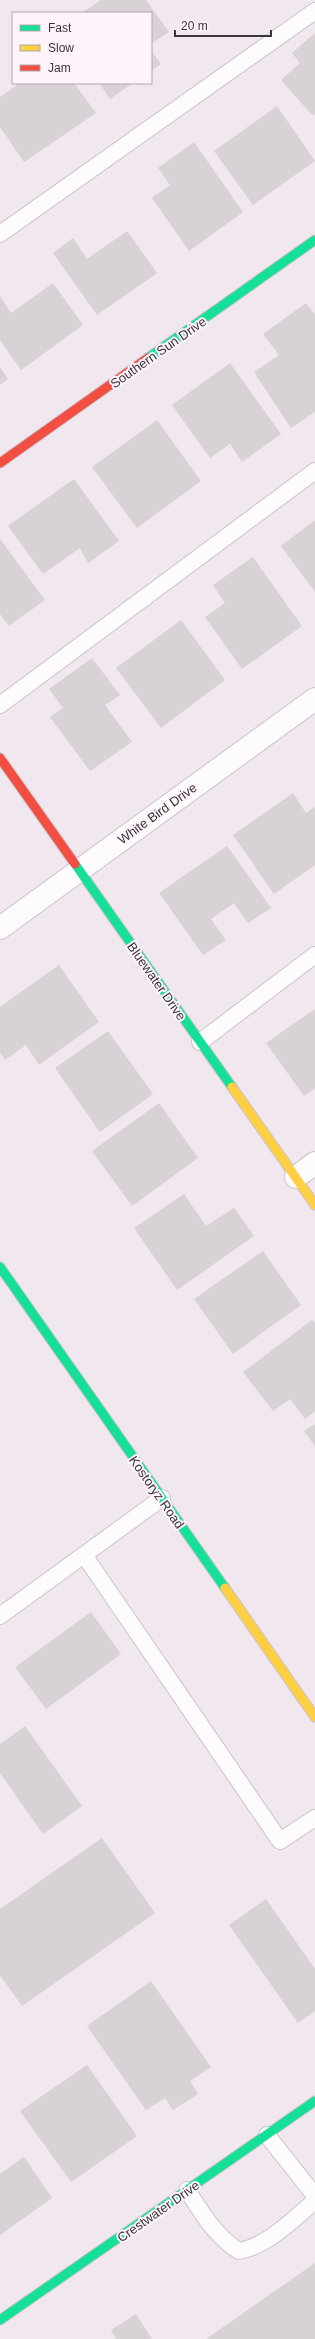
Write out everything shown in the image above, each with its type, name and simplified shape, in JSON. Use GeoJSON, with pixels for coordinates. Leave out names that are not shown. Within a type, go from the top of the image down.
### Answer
{"type":"FeatureCollection","features":[{"type":"Feature","properties":{"kind":"street","name":"Southern Sun Drive"},"geometry":{"type":"LineString","coordinates":[[0,463],[315,240]]}},
{"type":"Feature","properties":{"kind":"street","name":"White Bird Drive"},"geometry":{"type":"LineString","coordinates":[[0,928],[79,869],[315,699]]}},
{"type":"Feature","properties":{"kind":"street","name":"Bluewater Drive"},"geometry":{"type":"LineString","coordinates":[[0,758],[315,1205]]}},
{"type":"Feature","properties":{"kind":"street"},"geometry":{"type":"LineString","coordinates":[[296,1177],[315,1163]]}},
{"type":"Feature","properties":{"kind":"street","name":"Kostoryz Road"},"geometry":{"type":"LineString","coordinates":[[0,1267],[315,1717]]}},
{"type":"Feature","properties":{"kind":"street","name":"Crestwater Drive"},"geometry":{"type":"LineString","coordinates":[[0,2320],[315,2101]]}},
{"type":"Feature","properties":{"kind":"lane"},"geometry":{"type":"LineString","coordinates":[[0,234],[315,11]]}},
{"type":"Feature","properties":{"kind":"lane"},"geometry":{"type":"LineString","coordinates":[[0,704],[315,471]]}},
{"type":"Feature","properties":{"kind":"lane"},"geometry":{"type":"LineString","coordinates":[[200,1042],[315,955]]}},
{"type":"Feature","properties":{"kind":"lane"},"geometry":{"type":"LineString","coordinates":[[0,1616],[162,1498]]}},
{"type":"Feature","properties":{"kind":"lane"},"geometry":{"type":"LineString","coordinates":[[84,1555],[280,1840],[315,1818]]}},
{"type":"Feature","properties":{"kind":"lane"},"geometry":{"type":"LineString","coordinates":[[267,2134],[315,2196]]}},
{"type":"Feature","properties":{"kind":"lane"},"geometry":{"type":"LineString","coordinates":[[187,2190],[210,2225],[225,2242],[239,2251],[250,2249],[262,2242],[315,2201]]}},
{"type":"Feature","properties":{"kind":"building"},"geometry":{"type":"Polygon","coordinates":[[[101,0],[146,0],[169,32],[152,43],[152,12],[83,12],[101,0]]]}},
{"type":"Feature","properties":{"kind":"building"},"geometry":{"type":"Polygon","coordinates":[[[315,33],[315,114],[313,116],[281,80],[300,63],[292,53],[315,33]]]}},
{"type":"Feature","properties":{"kind":"building"},"geometry":{"type":"Polygon","coordinates":[[[152,51],[161,64],[152,70],[152,51]]]}},
{"type":"Feature","properties":{"kind":"building"},"geometry":{"type":"Polygon","coordinates":[[[19,84],[75,84],[96,113],[24,162],[0,127],[0,97],[19,84]]]}},
{"type":"Feature","properties":{"kind":"building"},"geometry":{"type":"Polygon","coordinates":[[[100,84],[132,84],[110,99],[100,84]]]}},
{"type":"Feature","properties":{"kind":"building"},"geometry":{"type":"Polygon","coordinates":[[[277,106],[315,161],[253,205],[214,151],[277,106]]]}},
{"type":"Feature","properties":{"kind":"building"},"geometry":{"type":"Polygon","coordinates":[[[194,142],[243,212],[189,251],[152,198],[170,185],[158,168],[194,142]]]}},
{"type":"Feature","properties":{"kind":"building"},"geometry":{"type":"Polygon","coordinates":[[[127,231],[157,273],[97,315],[53,253],[73,238],[87,259],[127,231]]]}},
{"type":"Feature","properties":{"kind":"building"},"geometry":{"type":"Polygon","coordinates":[[[53,283],[83,325],[21,370],[0,340],[0,296],[11,313],[53,283]]]}},
{"type":"Feature","properties":{"kind":"building"},"geometry":{"type":"Polygon","coordinates":[[[306,303],[315,315],[315,412],[291,428],[254,372],[279,355],[263,334],[306,303]]]}},
{"type":"Feature","properties":{"kind":"building"},"geometry":{"type":"Polygon","coordinates":[[[230,363],[281,434],[242,462],[230,444],[210,458],[172,405],[230,363]]]}},
{"type":"Feature","properties":{"kind":"building"},"geometry":{"type":"Polygon","coordinates":[[[0,367],[8,379],[0,385],[0,367]]]}},
{"type":"Feature","properties":{"kind":"building"},"geometry":{"type":"Polygon","coordinates":[[[157,420],[201,481],[137,528],[92,467],[157,420]]]}},
{"type":"Feature","properties":{"kind":"building"},"geometry":{"type":"Polygon","coordinates":[[[74,479],[119,541],[88,563],[80,548],[43,574],[8,526],[74,479]]]}},
{"type":"Feature","properties":{"kind":"building"},"geometry":{"type":"Polygon","coordinates":[[[315,520],[315,592],[281,546],[315,520]]]}},
{"type":"Feature","properties":{"kind":"building"},"geometry":{"type":"Polygon","coordinates":[[[0,539],[45,600],[9,626],[0,614],[0,539]]]}},
{"type":"Feature","properties":{"kind":"building"},"geometry":{"type":"Polygon","coordinates":[[[253,557],[302,626],[242,669],[205,617],[225,603],[213,585],[253,557]]]}},
{"type":"Feature","properties":{"kind":"building"},"geometry":{"type":"Polygon","coordinates":[[[181,620],[225,680],[161,728],[116,668],[181,620]]]}},
{"type":"Feature","properties":{"kind":"building"},"geometry":{"type":"Polygon","coordinates":[[[92,658],[120,695],[105,705],[132,742],[90,771],[50,717],[63,708],[49,689],[92,658]]]}},
{"type":"Feature","properties":{"kind":"building"},"geometry":{"type":"Polygon","coordinates":[[[293,793],[306,813],[315,807],[315,865],[274,894],[233,835],[293,793]]]}},
{"type":"Feature","properties":{"kind":"building"},"geometry":{"type":"Polygon","coordinates":[[[227,846],[271,908],[248,923],[234,903],[211,919],[226,940],[203,955],[159,893],[227,846]]]}},
{"type":"Feature","properties":{"kind":"building"},"geometry":{"type":"Polygon","coordinates":[[[59,965],[99,1022],[39,1065],[26,1045],[5,1060],[0,1052],[0,1007],[59,965]]]}},
{"type":"Feature","properties":{"kind":"building"},"geometry":{"type":"Polygon","coordinates":[[[315,1009],[315,1088],[304,1096],[266,1043],[315,1009]]]}},
{"type":"Feature","properties":{"kind":"building"},"geometry":{"type":"Polygon","coordinates":[[[108,1031],[153,1094],[100,1132],[55,1068],[108,1031]]]}},
{"type":"Feature","properties":{"kind":"building"},"geometry":{"type":"Polygon","coordinates":[[[159,1103],[198,1158],[132,1206],[92,1151],[159,1103]]]}},
{"type":"Feature","properties":{"kind":"building"},"geometry":{"type":"Polygon","coordinates":[[[184,1194],[206,1226],[234,1208],[254,1236],[177,1290],[134,1228],[184,1194]]]}},
{"type":"Feature","properties":{"kind":"building"},"geometry":{"type":"Polygon","coordinates":[[[263,1251],[301,1305],[233,1354],[194,1299],[263,1251]]]}},
{"type":"Feature","properties":{"kind":"building"},"geometry":{"type":"Polygon","coordinates":[[[312,1320],[315,1323],[315,1411],[305,1419],[290,1399],[273,1411],[243,1372],[312,1320]]]}},
{"type":"Feature","properties":{"kind":"building"},"geometry":{"type":"Polygon","coordinates":[[[315,1424],[315,1446],[304,1431],[315,1424]]]}},
{"type":"Feature","properties":{"kind":"building"},"geometry":{"type":"Polygon","coordinates":[[[91,1612],[121,1654],[46,1709],[15,1667],[91,1612]]]}},
{"type":"Feature","properties":{"kind":"building"},"geometry":{"type":"Polygon","coordinates":[[[25,1726],[82,1806],[43,1834],[0,1773],[0,1744],[25,1726]]]}},
{"type":"Feature","properties":{"kind":"building"},"geometry":{"type":"Polygon","coordinates":[[[102,1838],[155,1913],[22,2006],[0,1975],[0,1909],[102,1838]]]}},
{"type":"Feature","properties":{"kind":"building"},"geometry":{"type":"Polygon","coordinates":[[[266,1899],[315,1969],[315,2011],[298,2023],[229,1925],[266,1899]]]}},
{"type":"Feature","properties":{"kind":"building"},"geometry":{"type":"Polygon","coordinates":[[[151,1981],[211,2067],[190,2081],[198,2094],[173,2110],[165,2098],[146,2110],[87,2026],[151,1981]]]}},
{"type":"Feature","properties":{"kind":"building"},"geometry":{"type":"Polygon","coordinates":[[[87,2065],[137,2136],[71,2182],[20,2111],[87,2065]]]}},
{"type":"Feature","properties":{"kind":"building"},"geometry":{"type":"Polygon","coordinates":[[[24,2157],[52,2198],[0,2235],[0,2174],[24,2157]]]}},
{"type":"Feature","properties":{"kind":"building"},"geometry":{"type":"Polygon","coordinates":[[[315,2263],[315,2339],[206,2339],[315,2263]]]}},
{"type":"Feature","properties":{"kind":"building"},"geometry":{"type":"Polygon","coordinates":[[[136,2314],[152,2339],[116,2339],[111,2330],[136,2314]]]}},
{"type":"Feature","properties":{"kind":"traffic: fast"},"geometry":{"type":"LineString","coordinates":[[148,358],[315,240]]}},
{"type":"Feature","properties":{"kind":"traffic: fast"},"geometry":{"type":"LineString","coordinates":[[75,864],[232,1087]]}},
{"type":"Feature","properties":{"kind":"traffic: fast"},"geometry":{"type":"LineString","coordinates":[[0,1267],[225,1588]]}},
{"type":"Feature","properties":{"kind":"traffic: fast"},"geometry":{"type":"LineString","coordinates":[[0,2320],[315,2101]]}},
{"type":"Feature","properties":{"kind":"traffic: slow"},"geometry":{"type":"LineString","coordinates":[[232,1087],[315,1205]]}},
{"type":"Feature","properties":{"kind":"traffic: slow"},"geometry":{"type":"LineString","coordinates":[[225,1588],[315,1717]]}},
{"type":"Feature","properties":{"kind":"traffic: jam"},"geometry":{"type":"LineString","coordinates":[[0,463],[148,358]]}},
{"type":"Feature","properties":{"kind":"traffic: jam"},"geometry":{"type":"LineString","coordinates":[[0,758],[75,864]]}}]}
